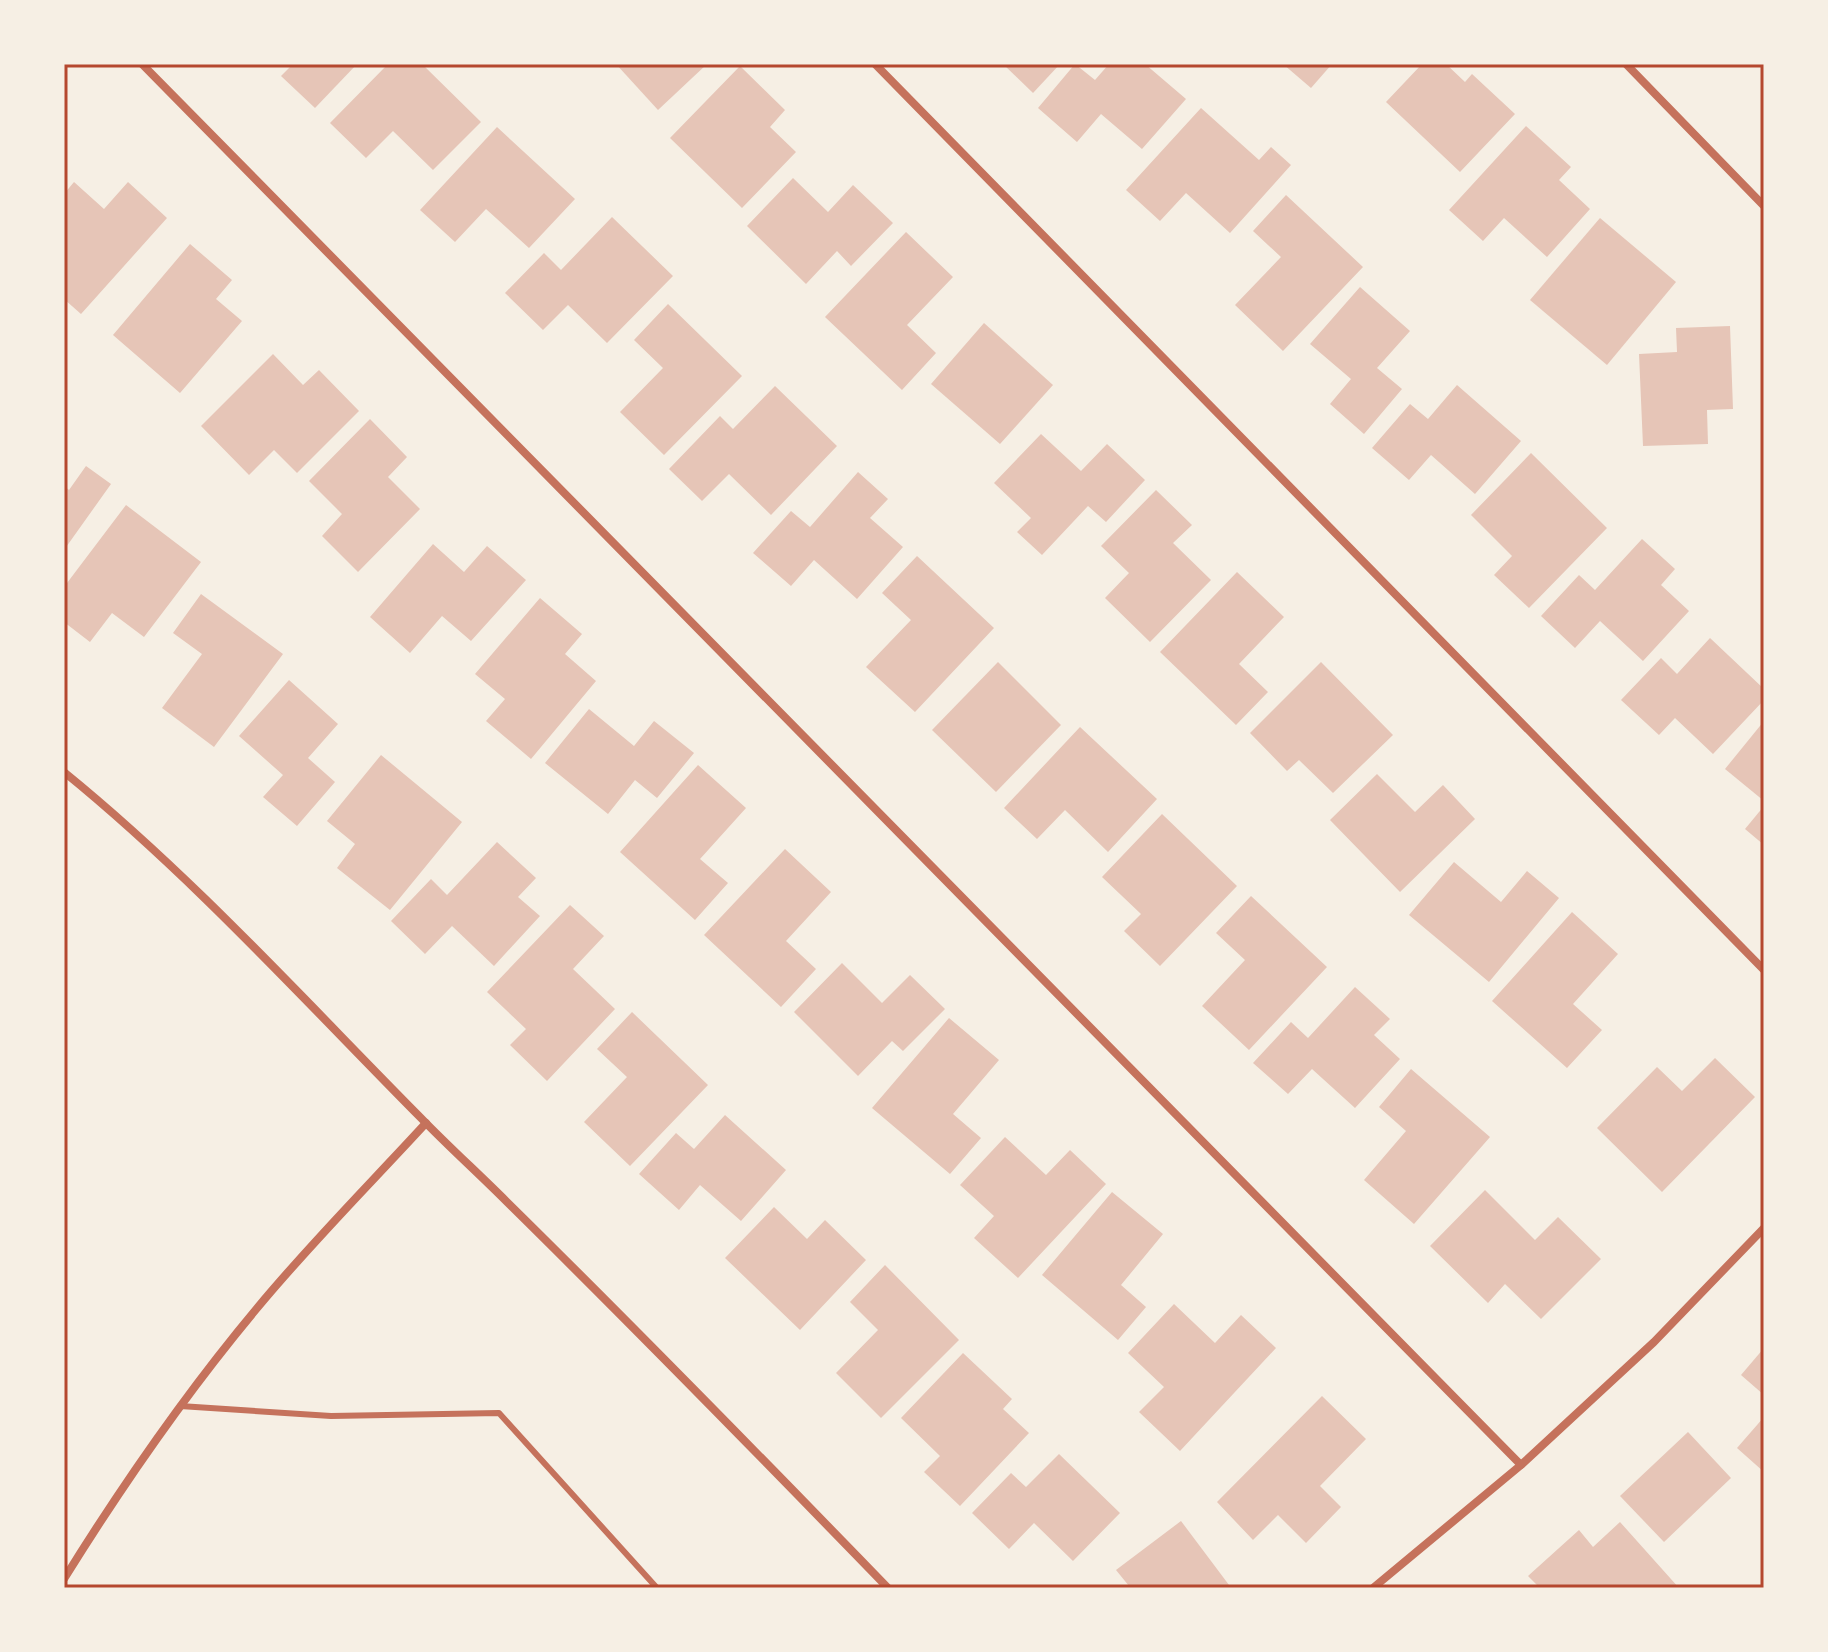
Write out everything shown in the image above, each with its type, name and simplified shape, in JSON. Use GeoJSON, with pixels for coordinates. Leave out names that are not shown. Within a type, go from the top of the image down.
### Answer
{"type":"FeatureCollection","features":[{"type":"Feature","properties":{"kind":"street"},"geometry":{"type":"LineString","coordinates":[[142,64],[1521,1465]]}},
{"type":"Feature","properties":{"kind":"street"},"geometry":{"type":"LineString","coordinates":[[875,64],[1764,970]]}},
{"type":"Feature","properties":{"kind":"street"},"geometry":{"type":"LineString","coordinates":[[1626,64],[1764,206]]}},
{"type":"Feature","properties":{"kind":"street"},"geometry":{"type":"LineString","coordinates":[[64,772],[175,871],[888,1588]]}},
{"type":"Feature","properties":{"kind":"street"},"geometry":{"type":"LineString","coordinates":[[64,1579],[180,1406],[260,1304],[426,1123]]}},
{"type":"Feature","properties":{"kind":"street"},"geometry":{"type":"LineString","coordinates":[[1373,1588],[1521,1465],[1654,1342],[1764,1228]]}},
{"type":"Feature","properties":{"kind":"lane"},"geometry":{"type":"LineString","coordinates":[[180,1406],[331,1416],[499,1413],[657,1588]]}},
{"type":"Feature","properties":{"kind":"building"},"geometry":{"type":"Polygon","coordinates":[[[293,64],[357,64],[315,108],[281,76],[293,64]]]}},
{"type":"Feature","properties":{"kind":"building"},"geometry":{"type":"Polygon","coordinates":[[[388,64],[422,64],[481,122],[433,170],[393,131],[366,158],[330,123],[388,64]]]}},
{"type":"Feature","properties":{"kind":"building"},"geometry":{"type":"Polygon","coordinates":[[[616,64],[707,64],[658,110],[616,64]]]}},
{"type":"Feature","properties":{"kind":"building"},"geometry":{"type":"Polygon","coordinates":[[[1003,64],[1060,64],[1033,93],[1003,64]]]}},
{"type":"Feature","properties":{"kind":"building"},"geometry":{"type":"Polygon","coordinates":[[[1075,64],[1095,80],[1109,64],[1145,64],[1186,99],[1142,149],[1101,114],[1077,142],[1038,108],[1075,64]]]}},
{"type":"Feature","properties":{"kind":"building"},"geometry":{"type":"Polygon","coordinates":[[[1283,64],[1332,64],[1311,88],[1283,64]]]}},
{"type":"Feature","properties":{"kind":"building"},"geometry":{"type":"Polygon","coordinates":[[[1422,64],[1446,64],[1465,82],[1472,74],[1515,114],[1460,172],[1386,102],[1422,64]]]}},
{"type":"Feature","properties":{"kind":"building"},"geometry":{"type":"Polygon","coordinates":[[[740,66],[785,110],[770,127],[796,152],[742,208],[670,138],[740,66]]]}},
{"type":"Feature","properties":{"kind":"building"},"geometry":{"type":"Polygon","coordinates":[[[1201,108],[1259,160],[1271,147],[1291,165],[1230,233],[1186,193],[1160,221],[1126,190],[1201,108]]]}},
{"type":"Feature","properties":{"kind":"building"},"geometry":{"type":"Polygon","coordinates":[[[1526,126],[1571,167],[1559,180],[1590,209],[1547,257],[1504,218],[1483,241],[1449,210],[1526,126]]]}},
{"type":"Feature","properties":{"kind":"building"},"geometry":{"type":"Polygon","coordinates":[[[497,127],[575,199],[529,248],[486,209],[455,242],[420,210],[497,127]]]}},
{"type":"Feature","properties":{"kind":"building"},"geometry":{"type":"Polygon","coordinates":[[[793,178],[828,212],[853,185],[893,223],[851,266],[837,251],[806,284],[747,226],[793,178]]]}},
{"type":"Feature","properties":{"kind":"building"},"geometry":{"type":"Polygon","coordinates":[[[74,182],[104,209],[128,182],[167,218],[81,314],[64,299],[64,194],[74,182]]]}},
{"type":"Feature","properties":{"kind":"building"},"geometry":{"type":"Polygon","coordinates":[[[1286,195],[1363,267],[1283,351],[1235,305],[1281,257],[1253,231],[1286,195]]]}},
{"type":"Feature","properties":{"kind":"building"},"geometry":{"type":"Polygon","coordinates":[[[612,217],[673,276],[607,343],[568,305],[543,330],[505,293],[544,253],[561,270],[612,217]]]}},
{"type":"Feature","properties":{"kind":"building"},"geometry":{"type":"Polygon","coordinates":[[[1600,218],[1676,282],[1607,365],[1530,300],[1600,218]]]}},
{"type":"Feature","properties":{"kind":"building"},"geometry":{"type":"Polygon","coordinates":[[[906,232],[953,277],[907,325],[936,353],[902,390],[825,317],[906,232]]]}},
{"type":"Feature","properties":{"kind":"building"},"geometry":{"type":"Polygon","coordinates":[[[190,244],[232,280],[216,299],[242,321],[180,393],[113,335],[190,244]]]}},
{"type":"Feature","properties":{"kind":"building"},"geometry":{"type":"Polygon","coordinates":[[[1360,287],[1410,331],[1377,368],[1402,389],[1364,434],[1330,404],[1351,379],[1310,344],[1360,287]]]}},
{"type":"Feature","properties":{"kind":"building"},"geometry":{"type":"Polygon","coordinates":[[[668,304],[742,376],[664,455],[620,412],[663,368],[634,340],[668,304]]]}},
{"type":"Feature","properties":{"kind":"building"},"geometry":{"type":"Polygon","coordinates":[[[984,323],[1053,385],[1000,444],[931,384],[984,323]]]}},
{"type":"Feature","properties":{"kind":"building"},"geometry":{"type":"Polygon","coordinates":[[[1730,326],[1733,409],[1707,410],[1708,444],[1643,446],[1639,354],[1677,352],[1676,328],[1730,326]]]}},
{"type":"Feature","properties":{"kind":"building"},"geometry":{"type":"Polygon","coordinates":[[[273,354],[303,385],[319,370],[359,411],[297,473],[274,450],[249,475],[201,426],[273,354]]]}},
{"type":"Feature","properties":{"kind":"building"},"geometry":{"type":"Polygon","coordinates":[[[1457,385],[1521,441],[1475,494],[1431,455],[1409,480],[1372,448],[1410,404],[1428,419],[1457,385]]]}},
{"type":"Feature","properties":{"kind":"building"},"geometry":{"type":"Polygon","coordinates":[[[775,386],[837,446],[771,515],[729,474],[702,501],[669,469],[720,416],[733,429],[775,386]]]}},
{"type":"Feature","properties":{"kind":"building"},"geometry":{"type":"Polygon","coordinates":[[[370,419],[407,457],[388,477],[420,509],[358,572],[322,536],[342,514],[309,481],[370,419]]]}},
{"type":"Feature","properties":{"kind":"building"},"geometry":{"type":"Polygon","coordinates":[[[1041,434],[1081,471],[1107,444],[1145,480],[1106,522],[1088,506],[1042,555],[1017,532],[1031,518],[994,483],[1041,434]]]}},
{"type":"Feature","properties":{"kind":"building"},"geometry":{"type":"Polygon","coordinates":[[[1531,453],[1607,528],[1529,608],[1494,575],[1512,556],[1471,515],[1531,453]]]}},
{"type":"Feature","properties":{"kind":"building"},"geometry":{"type":"Polygon","coordinates":[[[86,466],[111,484],[64,550],[64,486],[69,490],[86,466]]]}},
{"type":"Feature","properties":{"kind":"building"},"geometry":{"type":"Polygon","coordinates":[[[858,472],[888,499],[870,518],[903,547],[857,599],[814,560],[791,586],[753,553],[791,511],[810,527],[858,472]]]}},
{"type":"Feature","properties":{"kind":"building"},"geometry":{"type":"Polygon","coordinates":[[[1156,490],[1192,525],[1173,543],[1211,580],[1150,642],[1105,598],[1129,573],[1101,546],[1156,490]]]}},
{"type":"Feature","properties":{"kind":"building"},"geometry":{"type":"Polygon","coordinates":[[[126,505],[201,562],[144,637],[112,613],[90,642],[64,622],[64,587],[126,505]]]}},
{"type":"Feature","properties":{"kind":"building"},"geometry":{"type":"Polygon","coordinates":[[[1642,539],[1675,569],[1661,585],[1689,611],[1643,661],[1600,621],[1575,648],[1541,616],[1579,575],[1595,590],[1642,539]]]}},
{"type":"Feature","properties":{"kind":"building"},"geometry":{"type":"Polygon","coordinates":[[[433,544],[464,572],[487,546],[526,580],[471,641],[442,616],[410,653],[370,617],[433,544]]]}},
{"type":"Feature","properties":{"kind":"building"},"geometry":{"type":"Polygon","coordinates":[[[917,556],[994,628],[915,712],[866,667],[911,620],[882,593],[917,556]]]}},
{"type":"Feature","properties":{"kind":"building"},"geometry":{"type":"Polygon","coordinates":[[[1237,572],[1284,617],[1239,664],[1268,692],[1236,725],[1160,652],[1237,572]]]}},
{"type":"Feature","properties":{"kind":"building"},"geometry":{"type":"Polygon","coordinates":[[[201,594],[283,654],[214,747],[162,708],[202,654],[173,633],[201,594]]]}},
{"type":"Feature","properties":{"kind":"building"},"geometry":{"type":"Polygon","coordinates":[[[540,598],[582,634],[565,654],[596,681],[531,759],[486,721],[505,699],[475,674],[540,598]]]}},
{"type":"Feature","properties":{"kind":"building"},"geometry":{"type":"Polygon","coordinates":[[[1710,638],[1764,689],[1764,700],[1713,754],[1675,718],[1659,735],[1621,700],[1661,658],[1677,674],[1710,638]]]}},
{"type":"Feature","properties":{"kind":"building"},"geometry":{"type":"Polygon","coordinates":[[[998,662],[1061,725],[996,792],[932,730],[998,662]]]}},
{"type":"Feature","properties":{"kind":"building"},"geometry":{"type":"Polygon","coordinates":[[[1321,662],[1393,735],[1333,793],[1299,760],[1287,771],[1250,733],[1321,662]]]}},
{"type":"Feature","properties":{"kind":"building"},"geometry":{"type":"Polygon","coordinates":[[[289,680],[338,724],[308,758],[335,782],[297,826],[263,797],[283,775],[239,736],[289,680]]]}},
{"type":"Feature","properties":{"kind":"building"},"geometry":{"type":"Polygon","coordinates":[[[589,709],[634,746],[654,721],[694,753],[657,798],[635,780],[608,814],[545,763],[589,709]]]}},
{"type":"Feature","properties":{"kind":"building"},"geometry":{"type":"Polygon","coordinates":[[[1764,721],[1764,801],[1725,769],[1764,721]]]}},
{"type":"Feature","properties":{"kind":"building"},"geometry":{"type":"Polygon","coordinates":[[[1080,727],[1157,799],[1108,852],[1065,810],[1037,839],[1004,808],[1080,727]]]}},
{"type":"Feature","properties":{"kind":"building"},"geometry":{"type":"Polygon","coordinates":[[[381,755],[462,822],[390,910],[337,868],[355,844],[327,821],[381,755]]]}},
{"type":"Feature","properties":{"kind":"building"},"geometry":{"type":"Polygon","coordinates":[[[698,765],[746,808],[700,859],[728,883],[695,920],[620,852],[698,765]]]}},
{"type":"Feature","properties":{"kind":"building"},"geometry":{"type":"Polygon","coordinates":[[[1377,774],[1415,812],[1443,785],[1475,819],[1400,892],[1330,820],[1377,774]]]}},
{"type":"Feature","properties":{"kind":"building"},"geometry":{"type":"Polygon","coordinates":[[[1764,806],[1764,845],[1745,829],[1764,806]]]}},
{"type":"Feature","properties":{"kind":"building"},"geometry":{"type":"Polygon","coordinates":[[[1162,814],[1237,886],[1160,966],[1124,931],[1141,914],[1102,877],[1162,814]]]}},
{"type":"Feature","properties":{"kind":"building"},"geometry":{"type":"Polygon","coordinates":[[[497,842],[536,878],[518,897],[540,916],[494,966],[452,926],[425,954],[391,921],[431,879],[447,895],[497,842]]]}},
{"type":"Feature","properties":{"kind":"building"},"geometry":{"type":"Polygon","coordinates":[[[785,849],[831,892],[786,941],[816,969],[781,1007],[704,935],[785,849]]]}},
{"type":"Feature","properties":{"kind":"building"},"geometry":{"type":"Polygon","coordinates":[[[1454,862],[1501,902],[1527,871],[1559,898],[1489,982],[1409,915],[1454,862]]]}},
{"type":"Feature","properties":{"kind":"building"},"geometry":{"type":"Polygon","coordinates":[[[1251,896],[1327,967],[1249,1050],[1202,1006],[1245,960],[1216,933],[1251,896]]]}},
{"type":"Feature","properties":{"kind":"building"},"geometry":{"type":"Polygon","coordinates":[[[570,905],[604,936],[573,969],[615,1009],[547,1081],[510,1045],[526,1029],[487,992],[570,905]]]}},
{"type":"Feature","properties":{"kind":"building"},"geometry":{"type":"Polygon","coordinates":[[[1572,912],[1618,954],[1573,1004],[1602,1030],[1567,1068],[1492,1001],[1572,912]]]}},
{"type":"Feature","properties":{"kind":"building"},"geometry":{"type":"Polygon","coordinates":[[[842,963],[882,1003],[910,975],[945,1009],[903,1051],[892,1041],[858,1076],[794,1012],[842,963]]]}},
{"type":"Feature","properties":{"kind":"building"},"geometry":{"type":"Polygon","coordinates":[[[1355,987],[1390,1019],[1374,1035],[1400,1059],[1355,1108],[1312,1069],[1288,1094],[1253,1063],[1291,1022],[1308,1038],[1355,987]]]}},
{"type":"Feature","properties":{"kind":"building"},"geometry":{"type":"Polygon","coordinates":[[[632,1012],[708,1085],[630,1166],[584,1122],[627,1077],[597,1049],[632,1012]]]}},
{"type":"Feature","properties":{"kind":"building"},"geometry":{"type":"Polygon","coordinates":[[[949,1018],[999,1060],[953,1114],[981,1138],[950,1174],[872,1108],[949,1018]]]}},
{"type":"Feature","properties":{"kind":"building"},"geometry":{"type":"Polygon","coordinates":[[[1715,1058],[1755,1097],[1662,1192],[1597,1128],[1657,1067],[1682,1091],[1715,1058]]]}},
{"type":"Feature","properties":{"kind":"building"},"geometry":{"type":"Polygon","coordinates":[[[1411,1069],[1490,1137],[1414,1224],[1364,1180],[1406,1131],[1379,1107],[1411,1069]]]}},
{"type":"Feature","properties":{"kind":"building"},"geometry":{"type":"Polygon","coordinates":[[[725,1115],[786,1170],[741,1221],[700,1185],[679,1210],[639,1174],[676,1133],[694,1149],[725,1115]]]}},
{"type":"Feature","properties":{"kind":"building"},"geometry":{"type":"Polygon","coordinates":[[[1005,1137],[1046,1175],[1070,1150],[1106,1184],[1018,1278],[974,1238],[994,1216],[960,1185],[1005,1137]]]}},
{"type":"Feature","properties":{"kind":"building"},"geometry":{"type":"Polygon","coordinates":[[[1485,1190],[1535,1240],[1558,1217],[1601,1259],[1541,1319],[1505,1284],[1488,1303],[1430,1246],[1485,1190]]]}},
{"type":"Feature","properties":{"kind":"building"},"geometry":{"type":"Polygon","coordinates":[[[1112,1192],[1163,1234],[1121,1285],[1146,1307],[1118,1340],[1042,1275],[1112,1192]]]}},
{"type":"Feature","properties":{"kind":"building"},"geometry":{"type":"Polygon","coordinates":[[[774,1207],[807,1239],[825,1220],[866,1260],[800,1330],[725,1258],[774,1207]]]}},
{"type":"Feature","properties":{"kind":"building"},"geometry":{"type":"Polygon","coordinates":[[[885,1265],[959,1340],[881,1418],[836,1373],[878,1330],[850,1302],[885,1265]]]}},
{"type":"Feature","properties":{"kind":"building"},"geometry":{"type":"Polygon","coordinates":[[[1174,1304],[1215,1343],[1241,1315],[1276,1348],[1180,1451],[1139,1412],[1164,1387],[1128,1353],[1174,1304]]]}},
{"type":"Feature","properties":{"kind":"building"},"geometry":{"type":"Polygon","coordinates":[[[1764,1348],[1764,1395],[1741,1375],[1764,1348]]]}},
{"type":"Feature","properties":{"kind":"building"},"geometry":{"type":"Polygon","coordinates":[[[963,1353],[1012,1399],[1003,1409],[1029,1433],[960,1506],[924,1472],[940,1456],[901,1418],[963,1353]]]}},
{"type":"Feature","properties":{"kind":"building"},"geometry":{"type":"Polygon","coordinates":[[[1322,1396],[1366,1439],[1320,1486],[1341,1507],[1306,1543],[1278,1515],[1253,1540],[1217,1502],[1322,1396]]]}},
{"type":"Feature","properties":{"kind":"building"},"geometry":{"type":"Polygon","coordinates":[[[1764,1417],[1764,1472],[1737,1448],[1764,1417]]]}},
{"type":"Feature","properties":{"kind":"building"},"geometry":{"type":"Polygon","coordinates":[[[1688,1432],[1731,1478],[1664,1542],[1620,1496],[1688,1432]]]}},
{"type":"Feature","properties":{"kind":"building"},"geometry":{"type":"Polygon","coordinates":[[[1059,1454],[1120,1513],[1073,1561],[1034,1523],[1009,1549],[972,1513],[1011,1473],[1026,1487],[1059,1454]]]}},
{"type":"Feature","properties":{"kind":"building"},"geometry":{"type":"Polygon","coordinates":[[[1181,1521],[1229,1585],[1226,1588],[1126,1588],[1129,1586],[1116,1570],[1181,1521]]]}},
{"type":"Feature","properties":{"kind":"building"},"geometry":{"type":"Polygon","coordinates":[[[1620,1522],[1679,1588],[1540,1588],[1528,1576],[1579,1530],[1593,1547],[1620,1522]]]}}]}
